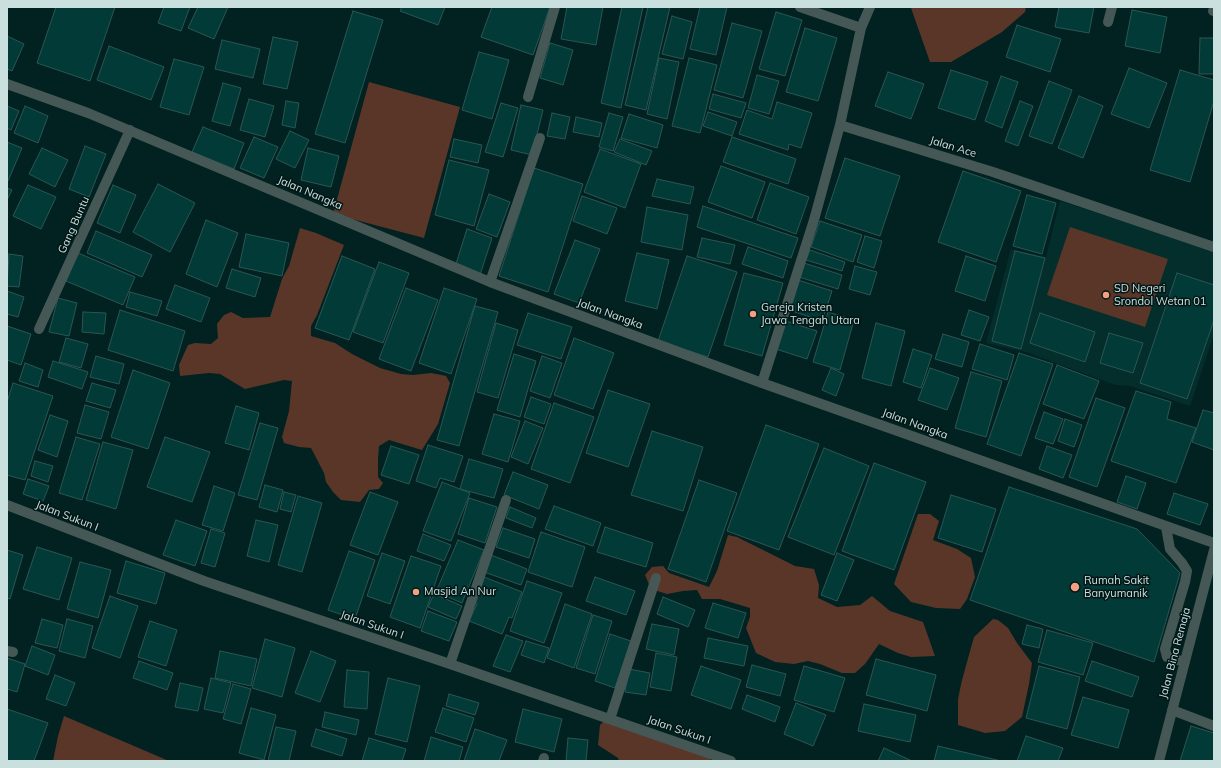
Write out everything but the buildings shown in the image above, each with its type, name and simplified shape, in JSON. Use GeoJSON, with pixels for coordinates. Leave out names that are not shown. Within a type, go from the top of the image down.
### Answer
{"type":"FeatureCollection","features":[{"type":"Feature","properties":{"kind":"street"},"geometry":{"type":"LineString","coordinates":[[528,97],[555,7]]}},
{"type":"Feature","properties":{"kind":"street"},"geometry":{"type":"LineString","coordinates":[[800,7],[861,28]]}},
{"type":"Feature","properties":{"kind":"street"},"geometry":{"type":"LineString","coordinates":[[762,383],[814,220],[840,125],[861,28],[870,7]]}},
{"type":"Feature","properties":{"kind":"street"},"geometry":{"type":"LineString","coordinates":[[1108,22],[1112,7]]}},
{"type":"Feature","properties":{"kind":"street","name":"Jalan Nangka"},"geometry":{"type":"LineString","coordinates":[[7,84],[88,113],[130,130],[490,282],[762,383],[1214,543]]}},
{"type":"Feature","properties":{"kind":"street","name":"Jalan Ace"},"geometry":{"type":"LineString","coordinates":[[840,125],[993,172],[1214,247]]}},
{"type":"Feature","properties":{"kind":"street","name":"Gang Buntu"},"geometry":{"type":"LineString","coordinates":[[39,329],[130,130]]}},
{"type":"Feature","properties":{"kind":"street"},"geometry":{"type":"LineString","coordinates":[[490,282],[540,138]]}},
{"type":"Feature","properties":{"kind":"street"},"geometry":{"type":"LineString","coordinates":[[450,664],[506,500]]}},
{"type":"Feature","properties":{"kind":"street","name":"Jalan Sukun I"},"geometry":{"type":"LineString","coordinates":[[7,506],[204,580],[731,761]]}},
{"type":"Feature","properties":{"kind":"street"},"geometry":{"type":"LineString","coordinates":[[1166,527],[1170,549],[1182,562],[1187,571],[1186,582],[1165,649],[1168,657],[1185,662]]}},
{"type":"Feature","properties":{"kind":"street","name":"Jalan Bina Remaja"},"geometry":{"type":"LineString","coordinates":[[1159,761],[1214,550]]}},
{"type":"Feature","properties":{"kind":"street"},"geometry":{"type":"LineString","coordinates":[[610,719],[656,578]]}},
{"type":"Feature","properties":{"kind":"street"},"geometry":{"type":"LineString","coordinates":[[1172,710],[1214,726]]}},
{"type":"Feature","properties":{"kind":"shaded area"},"geometry":{"type":"Polygon","coordinates":[[[909,7],[1026,7],[1025,12],[1002,32],[951,62],[930,62],[911,8],[909,7]]]}},
{"type":"Feature","properties":{"kind":"shaded area"},"geometry":{"type":"Polygon","coordinates":[[[369,82],[460,107],[424,238],[333,214],[369,82]]]}},
{"type":"Feature","properties":{"kind":"shaded area","name":"SD Negeri Srondol Wetan 01"},"geometry":{"type":"Polygon","coordinates":[[[1060,201],[1214,251],[1214,334],[1190,406],[1130,386],[1115,385],[1026,352],[986,343],[1011,249],[1046,257],[1060,201]]]}},
{"type":"Feature","properties":{"kind":"shaded area"},"geometry":{"type":"Polygon","coordinates":[[[1070,227],[1168,259],[1145,327],[1047,295],[1070,227]]]}},
{"type":"Feature","properties":{"kind":"shaded area"},"geometry":{"type":"Polygon","coordinates":[[[300,228],[344,245],[317,315],[311,326],[311,336],[335,343],[352,354],[380,368],[401,374],[413,375],[431,373],[446,376],[450,383],[438,424],[422,450],[389,440],[379,446],[378,477],[383,483],[379,489],[369,490],[360,502],[341,500],[333,492],[326,482],[324,473],[311,448],[299,447],[284,443],[282,437],[289,411],[292,381],[284,380],[245,389],[220,374],[209,373],[180,376],[179,365],[188,345],[195,343],[211,344],[218,338],[217,324],[224,315],[231,312],[243,318],[270,317],[282,279],[289,266],[300,228]]]}},
{"type":"Feature","properties":{"kind":"shaded area"},"geometry":{"type":"Polygon","coordinates":[[[918,514],[930,514],[939,521],[933,540],[957,549],[971,558],[975,577],[967,599],[960,609],[936,608],[911,602],[894,584],[918,514]]]}},
{"type":"Feature","properties":{"kind":"shaded area"},"geometry":{"type":"Polygon","coordinates":[[[728,535],[737,537],[795,566],[814,569],[819,585],[818,598],[837,607],[860,605],[872,596],[890,611],[923,622],[935,656],[911,657],[879,644],[865,664],[855,673],[842,673],[808,661],[794,664],[775,662],[756,653],[746,628],[750,617],[750,608],[720,599],[702,599],[697,590],[667,594],[651,589],[645,575],[652,567],[663,566],[669,573],[709,587],[717,571],[728,535]]]}},
{"type":"Feature","properties":{"kind":"shaded area"},"geometry":{"type":"Polygon","coordinates":[[[993,619],[998,620],[1008,628],[1032,663],[1022,717],[1005,731],[985,733],[958,725],[958,699],[974,637],[993,619]]]}},
{"type":"Feature","properties":{"kind":"shaded area"},"geometry":{"type":"Polygon","coordinates":[[[64,716],[169,761],[53,761],[64,716]]]}},
{"type":"Feature","properties":{"kind":"shaded area"},"geometry":{"type":"Polygon","coordinates":[[[605,720],[710,758],[711,761],[619,761],[618,758],[598,745],[600,725],[605,720]]]}},
{"type":"Feature","properties":{"kind":"place","name":"SD Negeri Srondol Wetan 01"},"geometry":{"type":"Point","coordinates":[1106,295]}},
{"type":"Feature","properties":{"kind":"place","name":"Gereja Kristen Jawa Tengah Utara"},"geometry":{"type":"Point","coordinates":[753,314]}},
{"type":"Feature","properties":{"kind":"place","name":"Rumah Sakit Banyumanik"},"geometry":{"type":"Point","coordinates":[1075,587]}},
{"type":"Feature","properties":{"kind":"place","name":"Masjid An Nur"},"geometry":{"type":"Point","coordinates":[416,592]}}]}
